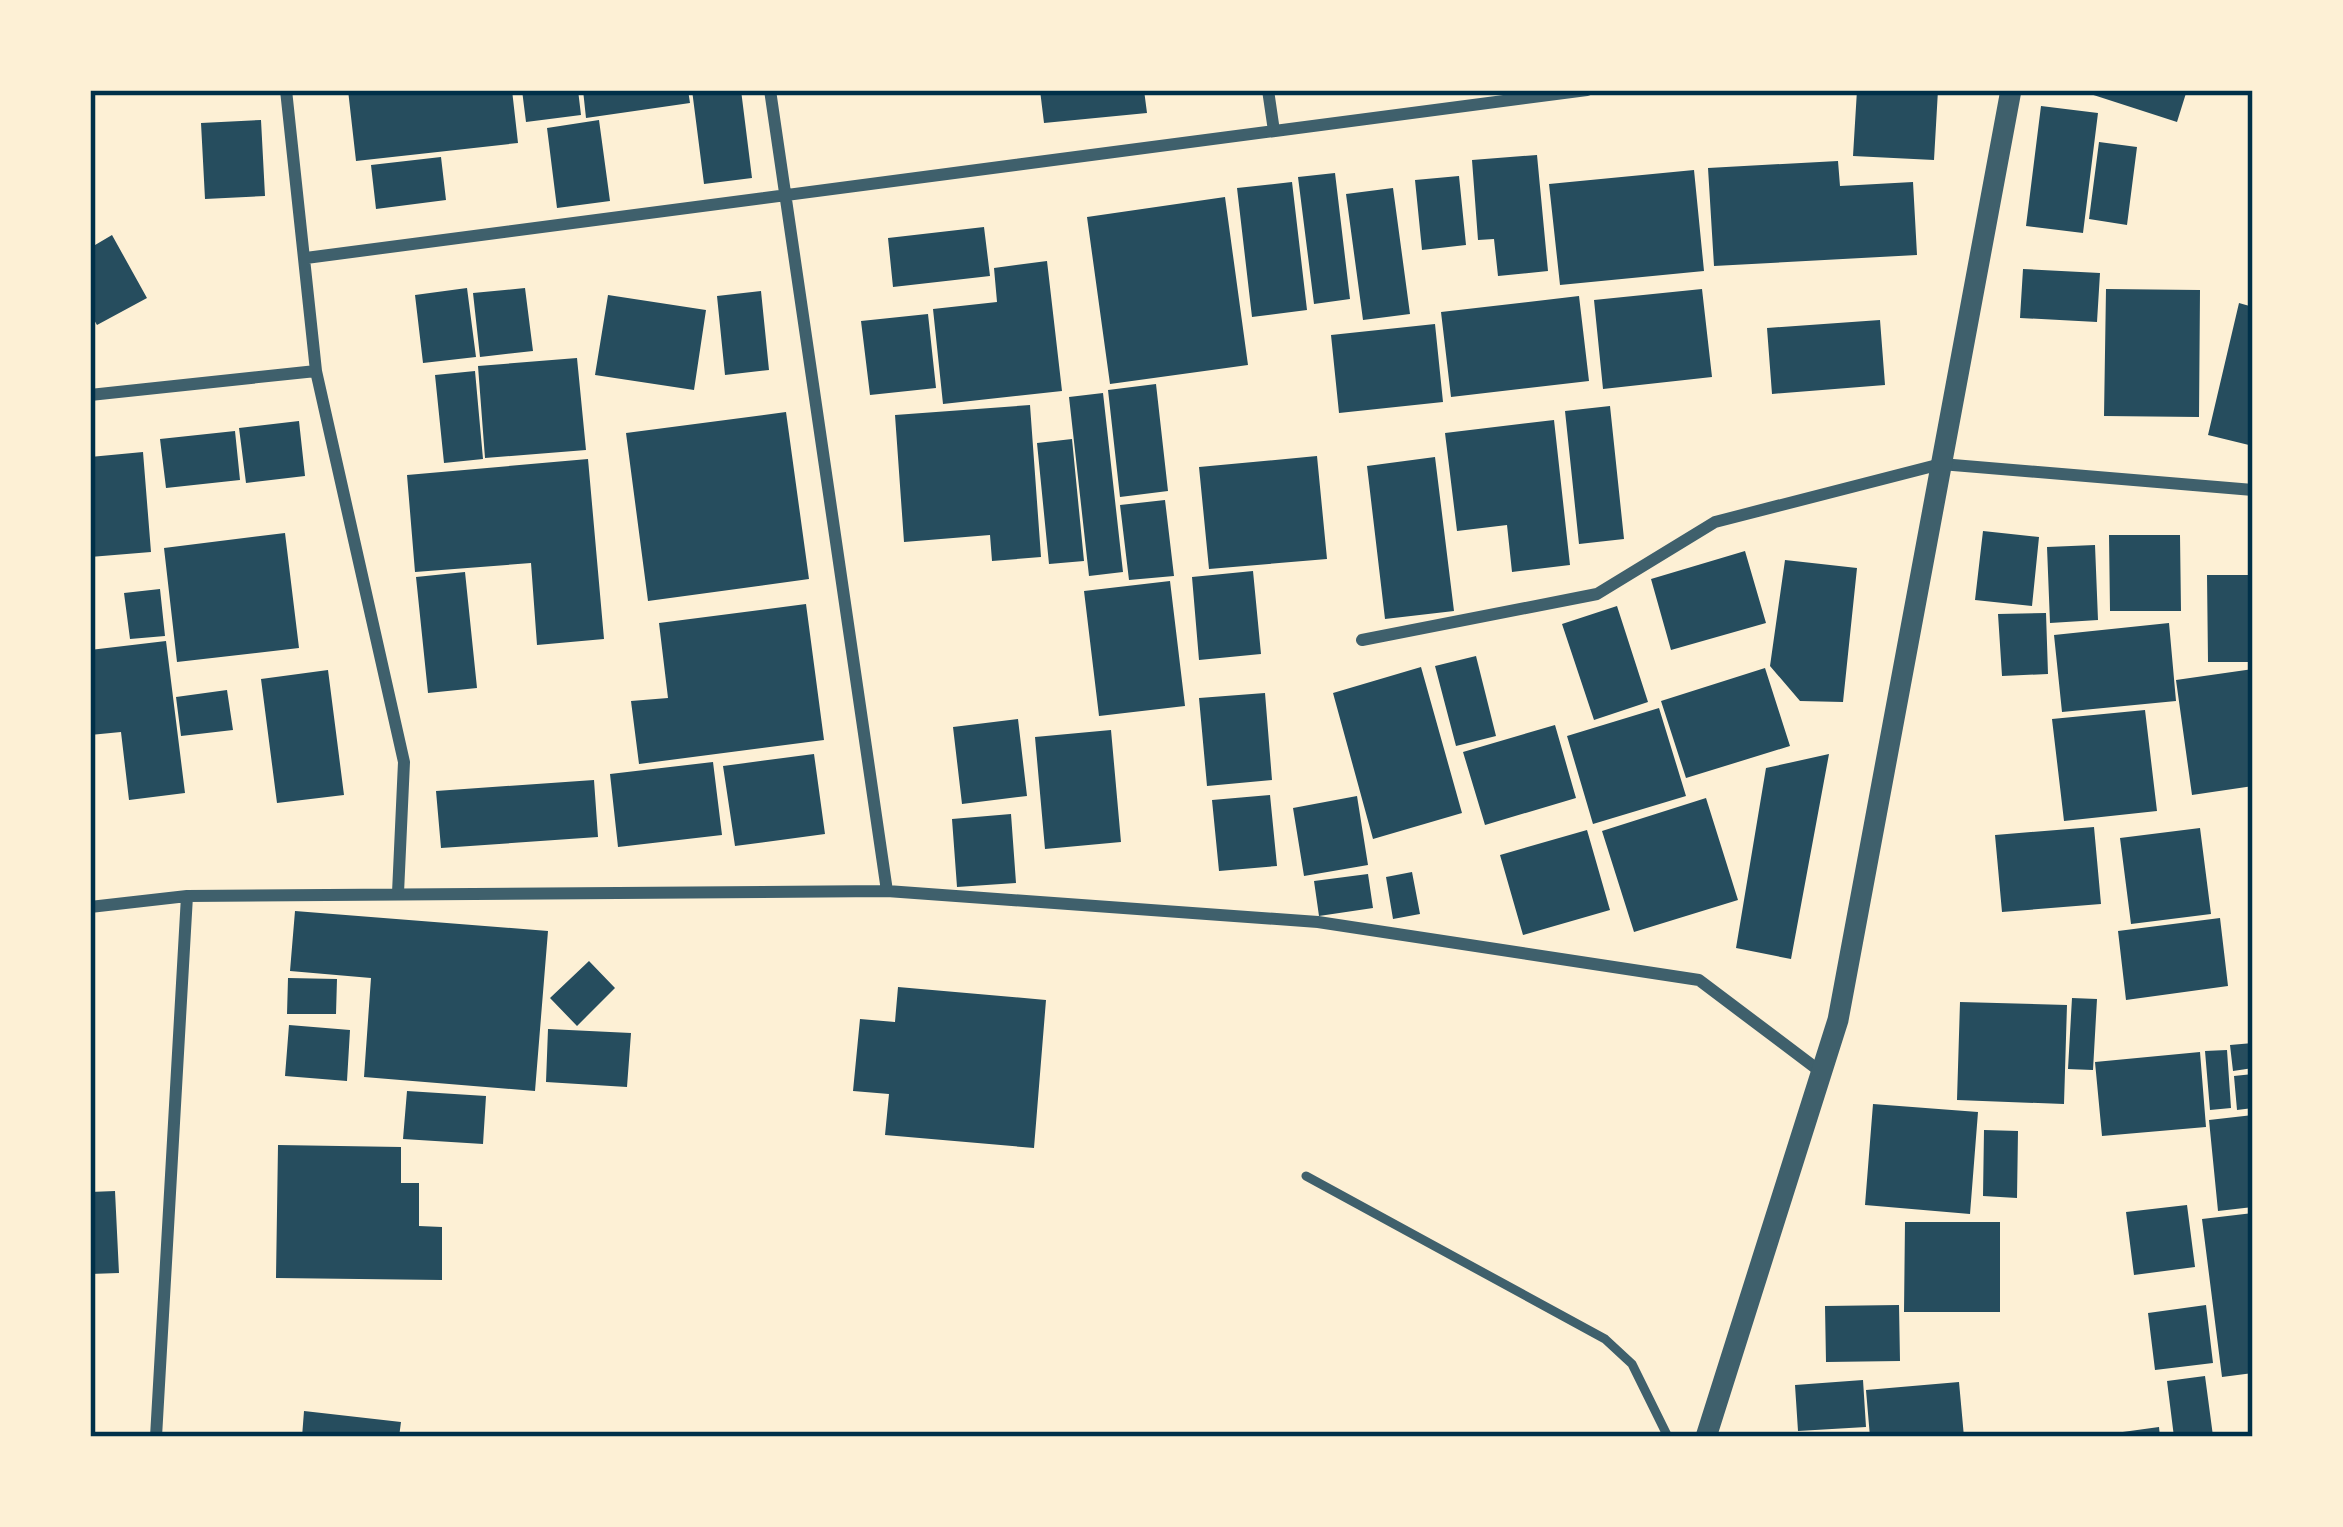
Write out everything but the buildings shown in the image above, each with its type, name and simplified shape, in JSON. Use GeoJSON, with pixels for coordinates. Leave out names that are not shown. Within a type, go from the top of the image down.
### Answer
{"type":"FeatureCollection","features":[{"type":"Feature","properties":{"kind":"street"},"geometry":{"type":"LineString","coordinates":[[286,90],[316,371],[404,762],[398,893]]}},
{"type":"Feature","properties":{"kind":"street"},"geometry":{"type":"LineString","coordinates":[[770,90],[887,891]]}},
{"type":"Feature","properties":{"kind":"street"},"geometry":{"type":"LineString","coordinates":[[1268,90],[1274,131]]}},
{"type":"Feature","properties":{"kind":"street"},"geometry":{"type":"LineString","coordinates":[[306,258],[1587,90]]}},
{"type":"Feature","properties":{"kind":"street"},"geometry":{"type":"LineString","coordinates":[[1706,1437],[1838,1020],[2011,90]]}},
{"type":"Feature","properties":{"kind":"street"},"geometry":{"type":"LineString","coordinates":[[90,394],[316,371]]}},
{"type":"Feature","properties":{"kind":"street"},"geometry":{"type":"LineString","coordinates":[[1362,640],[1598,594],[1714,522],[1941,464],[2253,490]]}},
{"type":"Feature","properties":{"kind":"street"},"geometry":{"type":"LineString","coordinates":[[90,907],[187,896],[887,891],[1318,922],[1699,980],[1821,1072]]}},
{"type":"Feature","properties":{"kind":"street"},"geometry":{"type":"LineString","coordinates":[[156,1437],[187,896]]}},
{"type":"Feature","properties":{"kind":"lane"},"geometry":{"type":"LineString","coordinates":[[1306,1176],[1605,1339],[1632,1364],[1668,1437]]}}]}
